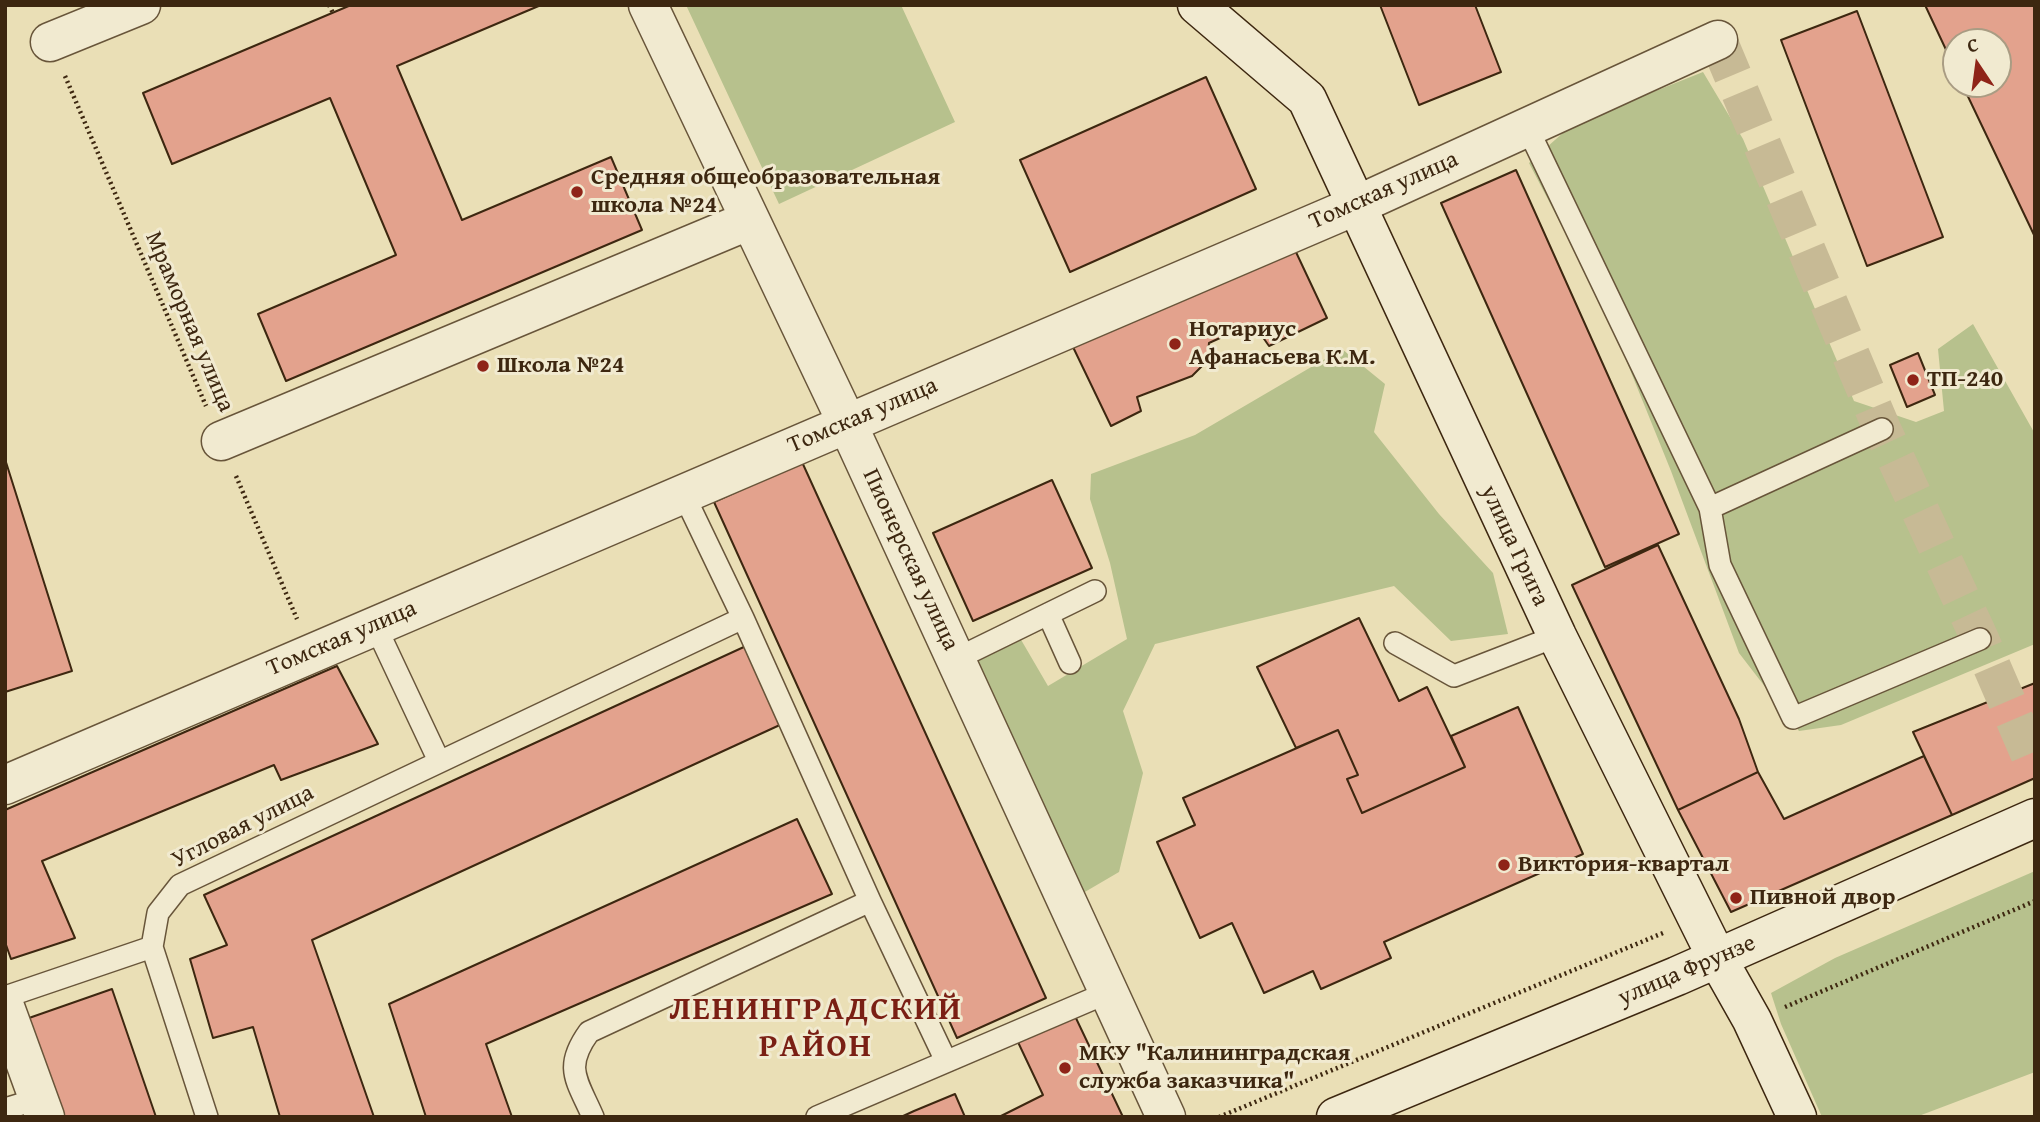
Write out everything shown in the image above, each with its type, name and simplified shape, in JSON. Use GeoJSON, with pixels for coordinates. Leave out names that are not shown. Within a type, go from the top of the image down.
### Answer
{"type":"FeatureCollection","features":[{"type":"Feature","properties":{"kind":"street"},"geometry":{"type":"LineString","coordinates":[[50,42],[141,5]]}},
{"type":"Feature","properties":{"kind":"street","name":"Пионерская улица"},"geometry":{"type":"LineString","coordinates":[[648,5],[847,423],[1166,1117]]}},
{"type":"Feature","properties":{"kind":"street","name":"улица Грига"},"geometry":{"type":"LineString","coordinates":[[1197,5],[1307,99],[1557,636],[1717,958],[1752,1020],[1797,1117]]}},
{"type":"Feature","properties":{"kind":"street","name":"Томская улица"},"geometry":{"type":"LineString","coordinates":[[5,785],[1355,206],[1718,40]]}},
{"type":"Feature","properties":{"kind":"street"},"geometry":{"type":"LineString","coordinates":[[221,441],[750,220]]}},
{"type":"Feature","properties":{"kind":"street","name":"улица Фрунзе"},"geometry":{"type":"LineString","coordinates":[[1336,1117],[1717,958],[2035,818]]}},
{"type":"Feature","properties":{"kind":"street"},"geometry":{"type":"LineString","coordinates":[[5,1007],[29,1108]]}},
{"type":"Feature","properties":{"kind":"lane"},"geometry":{"type":"LineString","coordinates":[[1527,127],[1710,508],[1720,565],[1793,718],[1980,639]]}},
{"type":"Feature","properties":{"kind":"lane"},"geometry":{"type":"LineString","coordinates":[[1710,508],[1882,429]]}},
{"type":"Feature","properties":{"kind":"lane"},"geometry":{"type":"LineString","coordinates":[[683,493],[946,1061]]}},
{"type":"Feature","properties":{"kind":"lane"},"geometry":{"type":"LineString","coordinates":[[956,659],[1095,591]]}},
{"type":"Feature","properties":{"kind":"lane"},"geometry":{"type":"LineString","coordinates":[[1048,614],[1070,663]]}},
{"type":"Feature","properties":{"kind":"lane","name":"Угловая улица"},"geometry":{"type":"LineString","coordinates":[[207,1117],[152,947],[158,913],[180,885],[743,618]]}},
{"type":"Feature","properties":{"kind":"lane"},"geometry":{"type":"LineString","coordinates":[[376,625],[439,761]]}},
{"type":"Feature","properties":{"kind":"lane"},"geometry":{"type":"LineString","coordinates":[[1395,643],[1454,676],[1557,636]]}},
{"type":"Feature","properties":{"kind":"lane"},"geometry":{"type":"LineString","coordinates":[[593,1117],[573,1071],[575,1051],[589,1032],[870,901]]}},
{"type":"Feature","properties":{"kind":"lane"},"geometry":{"type":"LineString","coordinates":[[5,998],[152,947]]}},
{"type":"Feature","properties":{"kind":"lane"},"geometry":{"type":"LineString","coordinates":[[817,1117],[1109,992]]}},
{"type":"Feature","properties":{"kind":"path"},"geometry":{"type":"LineString","coordinates":[[330,5],[333,13]]}},
{"type":"Feature","properties":{"kind":"path","name":"Мраморная улица"},"geometry":{"type":"LineString","coordinates":[[50,42],[311,652]]}},
{"type":"Feature","properties":{"kind":"green space"},"geometry":{"type":"Polygon","coordinates":[[[686,5],[901,5],[955,122],[779,204],[686,5]]]}},
{"type":"Feature","properties":{"kind":"green space"},"geometry":{"type":"Polygon","coordinates":[[[1703,72],[1743,139],[1854,401],[1916,422],[1944,411],[1938,349],[1973,324],[2035,434],[2035,644],[1841,725],[1799,731],[1739,653],[1671,471],[1607,313],[1529,163],[1573,124],[1703,72]]]}},
{"type":"Feature","properties":{"kind":"green space"},"geometry":{"type":"Polygon","coordinates":[[[1342,349],[1385,384],[1374,432],[1439,514],[1493,573],[1508,634],[1451,641],[1394,586],[1155,644],[1123,711],[1143,773],[1119,872],[1078,896],[971,647],[1013,626],[1048,686],[1127,639],[1110,563],[1090,499],[1091,474],[1195,435],[1342,349]]]}},
{"type":"Feature","properties":{"kind":"green space"},"geometry":{"type":"Polygon","coordinates":[[[2035,871],[2035,1072],[1916,1117],[1822,1117],[1781,1024],[1771,993],[1835,958],[2035,871]]]}},
{"type":"Feature","properties":{"kind":"building","name":"Средняя общеобразовательная школа №24"},"geometry":{"type":"Polygon","coordinates":[[[351,5],[541,5],[397,66],[462,220],[611,157],[642,230],[286,381],[258,314],[396,255],[330,98],[172,164],[143,93],[351,5]]]}},
{"type":"Feature","properties":{"kind":"building"},"geometry":{"type":"Polygon","coordinates":[[[1380,5],[1475,5],[1501,72],[1419,105],[1380,5]]]}},
{"type":"Feature","properties":{"kind":"building"},"geometry":{"type":"Polygon","coordinates":[[[1925,5],[2035,5],[2035,237],[1969,98],[2012,98],[2012,28],[1942,28],[1942,41],[1925,5]]]}},
{"type":"Feature","properties":{"kind":"building"},"geometry":{"type":"Polygon","coordinates":[[[1857,11],[1943,237],[1867,266],[1781,40],[1857,11]]]}},
{"type":"Feature","properties":{"kind":"building"},"geometry":{"type":"Polygon","coordinates":[[[1206,77],[1256,189],[1070,272],[1020,160],[1206,77]]]}},
{"type":"Feature","properties":{"kind":"building"},"geometry":{"type":"Polygon","coordinates":[[[1516,170],[1679,534],[1605,567],[1441,203],[1516,170]]]}},
{"type":"Feature","properties":{"kind":"building"},"geometry":{"type":"Polygon","coordinates":[[[1295,250],[1327,318],[1269,346],[1253,323],[1209,343],[1207,361],[1192,376],[1137,397],[1141,411],[1111,426],[1073,347],[1295,250]]]}},
{"type":"Feature","properties":{"kind":"building","name":"ТП-240"},"geometry":{"type":"Polygon","coordinates":[[[1918,353],[1935,395],[1907,407],[1890,365],[1918,353]]]}},
{"type":"Feature","properties":{"kind":"building"},"geometry":{"type":"Polygon","coordinates":[[[5,459],[72,671],[5,692],[5,459]]]}},
{"type":"Feature","properties":{"kind":"building"},"geometry":{"type":"Polygon","coordinates":[[[802,462],[1046,998],[957,1038],[714,502],[802,462]]]}},
{"type":"Feature","properties":{"kind":"building"},"geometry":{"type":"Polygon","coordinates":[[[1052,480],[1092,568],[973,621],[933,533],[1052,480]]]}},
{"type":"Feature","properties":{"kind":"building"},"geometry":{"type":"Polygon","coordinates":[[[1658,545],[1739,719],[1758,772],[1678,810],[1572,585],[1658,545]]]}},
{"type":"Feature","properties":{"kind":"building"},"geometry":{"type":"Polygon","coordinates":[[[1359,618],[1399,701],[1427,687],[1465,767],[1362,813],[1347,779],[1358,775],[1338,730],[1296,748],[1257,667],[1359,618]]]}},
{"type":"Feature","properties":{"kind":"building"},"geometry":{"type":"Polygon","coordinates":[[[746,646],[782,724],[312,940],[374,1117],[280,1117],[253,1027],[213,1038],[190,959],[227,945],[204,895],[746,646]]]}},
{"type":"Feature","properties":{"kind":"building"},"geometry":{"type":"Polygon","coordinates":[[[337,666],[378,744],[281,780],[274,765],[42,861],[75,938],[11,959],[5,942],[5,810],[337,666]]]}},
{"type":"Feature","properties":{"kind":"building"},"geometry":{"type":"Polygon","coordinates":[[[2035,683],[2035,778],[1952,815],[1913,732],[2035,683]]]}},
{"type":"Feature","properties":{"kind":"building"},"geometry":{"type":"Polygon","coordinates":[[[1518,707],[1583,854],[1384,942],[1391,958],[1321,989],[1313,971],[1264,993],[1232,923],[1200,938],[1157,842],[1195,825],[1183,798],[1338,730],[1358,775],[1347,779],[1362,813],[1465,767],[1451,736],[1518,707]]]}},
{"type":"Feature","properties":{"kind":"building"},"geometry":{"type":"Polygon","coordinates":[[[1924,756],[1952,815],[1731,912],[1678,810],[1758,772],[1784,819],[1924,756]]]}},
{"type":"Feature","properties":{"kind":"building"},"geometry":{"type":"Polygon","coordinates":[[[797,819],[832,894],[486,1044],[512,1117],[426,1117],[389,1004],[797,819]]]}},
{"type":"Feature","properties":{"kind":"building"},"geometry":{"type":"Polygon","coordinates":[[[112,989],[156,1117],[64,1117],[29,1018],[112,989]]]}},
{"type":"Feature","properties":{"kind":"building","name":"МКУ \"Калининградская служба заказчика\""},"geometry":{"type":"Polygon","coordinates":[[[1074,1014],[1123,1117],[999,1117],[1043,1095],[1017,1040],[1074,1014]]]}},
{"type":"Feature","properties":{"kind":"building"},"geometry":{"type":"Polygon","coordinates":[[[955,1094],[965,1117],[901,1117],[914,1111],[955,1094]]]}},
{"type":"Feature","properties":{"kind":"tunnel"},"geometry":{"type":"LineString","coordinates":[[1718,40],[1882,429],[1980,639],[2035,767]]}},
{"type":"Feature","properties":{"kind":"place","name":"Средняя общеобразовательная школа №24"},"geometry":{"type":"Point","coordinates":[577,192]}},
{"type":"Feature","properties":{"kind":"place","name":"Нотариус Афанасьева К.М."},"geometry":{"type":"Point","coordinates":[1175,344]}},
{"type":"Feature","properties":{"kind":"place","name":"Школа №24"},"geometry":{"type":"Point","coordinates":[483,366]}},
{"type":"Feature","properties":{"kind":"place","name":"ТП-240"},"geometry":{"type":"Point","coordinates":[1913,380]}},
{"type":"Feature","properties":{"kind":"place","name":"Виктория-квартал"},"geometry":{"type":"Point","coordinates":[1504,865]}},
{"type":"Feature","properties":{"kind":"place","name":"Пивной двор"},"geometry":{"type":"Point","coordinates":[1736,898]}},
{"type":"Feature","properties":{"kind":"place","name":"МКУ \"Калининградская служба заказчика\""},"geometry":{"type":"Point","coordinates":[1065,1068]}},
{"type":"Feature","properties":{"kind":"district","name":"ЛЕНИНГРАДСКИЙ РАЙОН"},"geometry":{"type":"Point","coordinates":[816,1030]}}]}
